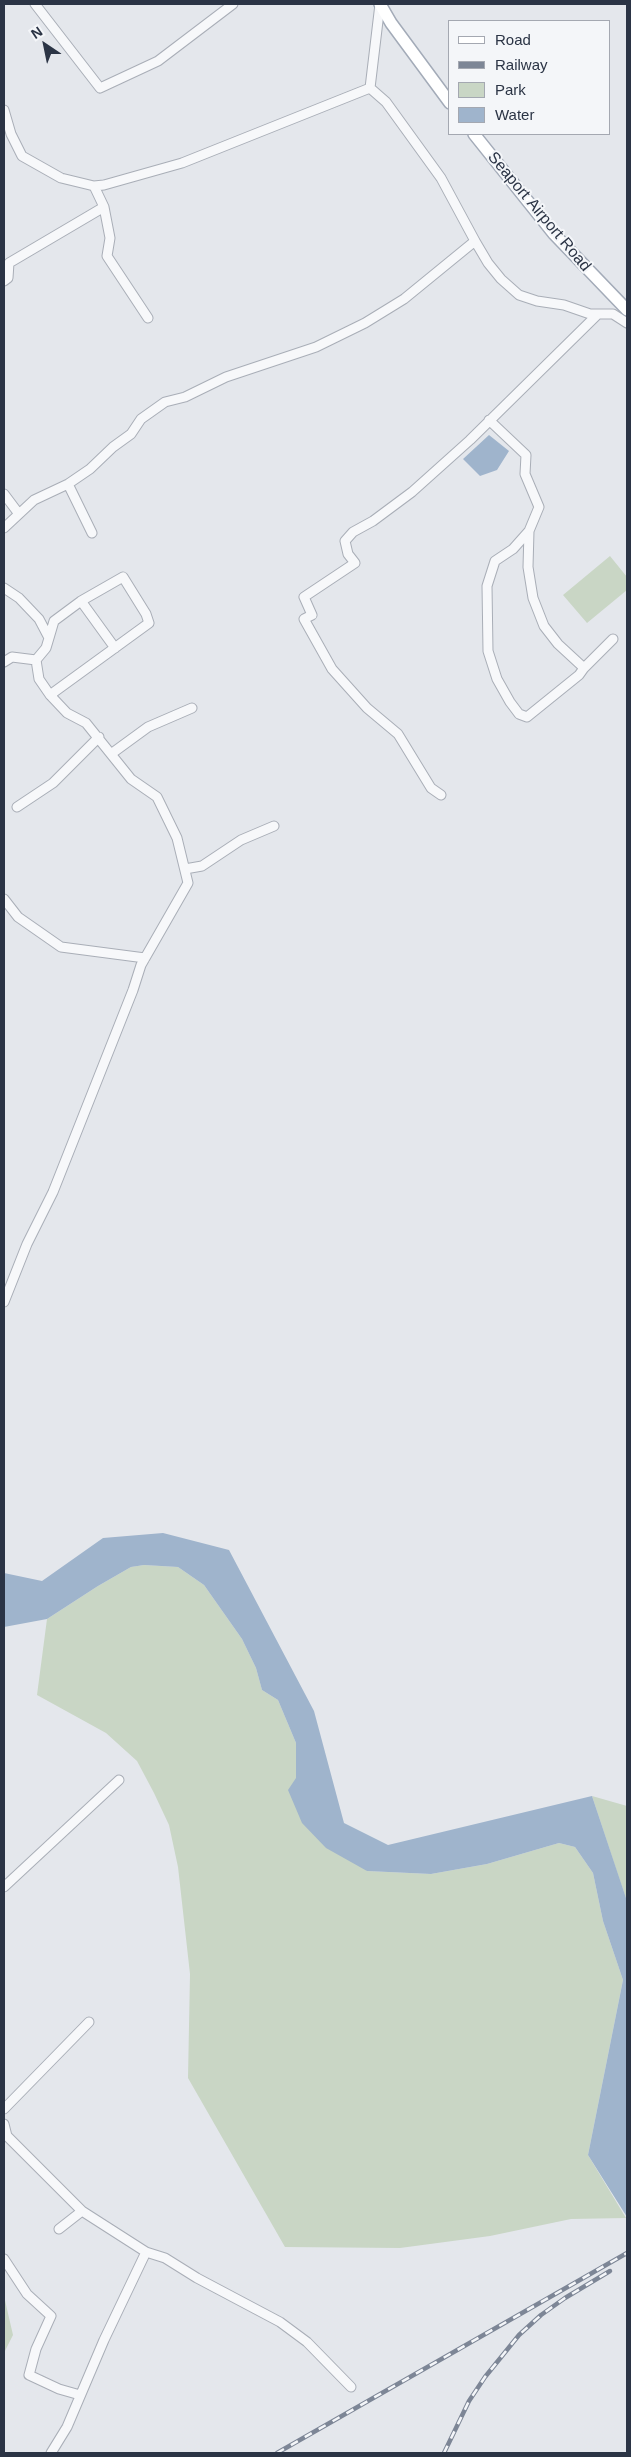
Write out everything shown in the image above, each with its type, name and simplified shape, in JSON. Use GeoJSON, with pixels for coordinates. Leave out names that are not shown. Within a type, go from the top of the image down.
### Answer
{"type":"FeatureCollection","features":[{"type":"Feature","properties":{"kind":"main road"},"geometry":{"type":"LineString","coordinates":[[380,4],[391,23],[448,100]]}},
{"type":"Feature","properties":{"kind":"main road","name":"Seaport Airport Road"},"geometry":{"type":"LineString","coordinates":[[475,135],[554,234],[627,310]]}},
{"type":"Feature","properties":{"kind":"street"},"geometry":{"type":"LineString","coordinates":[[35,4],[100,88],[158,61],[233,4]]}},
{"type":"Feature","properties":{"kind":"street"},"geometry":{"type":"LineString","coordinates":[[370,88],[380,4]]}},
{"type":"Feature","properties":{"kind":"street"},"geometry":{"type":"LineString","coordinates":[[4,110],[7,137],[22,156],[61,178],[94,186],[104,185],[182,163],[370,88]]}},
{"type":"Feature","properties":{"kind":"street"},"geometry":{"type":"LineString","coordinates":[[370,88],[386,102],[440,178],[488,263],[501,280],[518,295],[537,302],[564,305],[590,314],[612,314],[627,323]]}},
{"type":"Feature","properties":{"kind":"street"},"geometry":{"type":"LineString","coordinates":[[94,186],[104,207],[110,238],[107,256],[148,318]]}},
{"type":"Feature","properties":{"kind":"street"},"geometry":{"type":"LineString","coordinates":[[4,281],[8,278],[10,263],[104,207]]}},
{"type":"Feature","properties":{"kind":"street"},"geometry":{"type":"LineString","coordinates":[[4,528],[34,500],[68,484],[90,469],[113,446],[131,434],[141,419],[165,402],[185,397],[226,378],[316,347],[365,323],[404,299],[475,241]]}},
{"type":"Feature","properties":{"kind":"street"},"geometry":{"type":"LineString","coordinates":[[440,795],[431,788],[398,734],[367,708],[332,669],[304,619],[312,615],[304,598],[355,563],[348,554],[345,542],[353,532],[412,492],[598,314]]}},
{"type":"Feature","properties":{"kind":"street"},"geometry":{"type":"LineString","coordinates":[[489,420],[526,455],[524,474],[538,508],[529,531],[528,558],[533,598],[544,626],[558,644],[584,668]]}},
{"type":"Feature","properties":{"kind":"street"},"geometry":{"type":"LineString","coordinates":[[68,484],[92,533]]}},
{"type":"Feature","properties":{"kind":"street"},"geometry":{"type":"LineString","coordinates":[[4,494],[19,514]]}},
{"type":"Feature","properties":{"kind":"street"},"geometry":{"type":"LineString","coordinates":[[529,531],[513,549],[495,561],[487,586],[488,651],[497,679],[519,714],[527,717],[579,676],[584,668],[614,639]]}},
{"type":"Feature","properties":{"kind":"street"},"geometry":{"type":"LineString","coordinates":[[513,549],[528,558]]}},
{"type":"Feature","properties":{"kind":"street"},"geometry":{"type":"LineString","coordinates":[[4,1302],[27,1244],[53,1192],[145,958],[188,884],[177,838],[170,820],[157,798],[131,779],[99,737],[86,723],[67,712],[50,695],[39,679],[36,660],[46,648],[54,621],[81,601],[123,577],[146,614],[149,623],[50,695]]}},
{"type":"Feature","properties":{"kind":"street"},"geometry":{"type":"LineString","coordinates":[[4,588],[19,598],[39,620],[49,638]]}},
{"type":"Feature","properties":{"kind":"street"},"geometry":{"type":"LineString","coordinates":[[81,601],[115,648]]}},
{"type":"Feature","properties":{"kind":"street"},"geometry":{"type":"LineString","coordinates":[[4,662],[12,657],[36,660]]}},
{"type":"Feature","properties":{"kind":"street"},"geometry":{"type":"LineString","coordinates":[[111,754],[148,727],[192,708]]}},
{"type":"Feature","properties":{"kind":"street"},"geometry":{"type":"LineString","coordinates":[[17,807],[53,783],[99,737]]}},
{"type":"Feature","properties":{"kind":"street"},"geometry":{"type":"LineString","coordinates":[[184,869],[202,866],[241,840],[274,826]]}},
{"type":"Feature","properties":{"kind":"street"},"geometry":{"type":"LineString","coordinates":[[4,899],[18,917],[61,947],[145,958]]}},
{"type":"Feature","properties":{"kind":"street"},"geometry":{"type":"LineString","coordinates":[[4,1887],[119,1780]]}},
{"type":"Feature","properties":{"kind":"street"},"geometry":{"type":"LineString","coordinates":[[4,2109],[89,2022]]}},
{"type":"Feature","properties":{"kind":"street"},"geometry":{"type":"LineString","coordinates":[[4,2124],[7,2136],[82,2211],[146,2252],[165,2258],[197,2278],[280,2322],[307,2342],[351,2388]]}},
{"type":"Feature","properties":{"kind":"street"},"geometry":{"type":"LineString","coordinates":[[59,2228],[82,2211]]}},
{"type":"Feature","properties":{"kind":"street"},"geometry":{"type":"LineString","coordinates":[[51,2453],[67,2427],[104,2340],[146,2252]]}},
{"type":"Feature","properties":{"kind":"street"},"geometry":{"type":"LineString","coordinates":[[4,2259],[27,2294],[51,2316],[36,2350],[29,2375],[59,2389],[80,2395]]}},
{"type":"Feature","properties":{"kind":"green space"},"geometry":{"type":"Polygon","coordinates":[[[610,556],[627,577],[627,590],[587,623],[563,595],[610,556]]]}},
{"type":"Feature","properties":{"kind":"green space"},"geometry":{"type":"Polygon","coordinates":[[[144,1565],[178,1567],[204,1585],[242,1639],[256,1668],[262,1690],[278,1700],[296,1743],[296,1778],[367,1871],[431,1874],[487,1864],[559,1843],[575,1847],[593,1873],[603,1921],[623,1980],[588,2155],[626,2218],[571,2219],[490,2236],[400,2248],[285,2247],[188,2078],[190,1974],[178,1867],[169,1825],[137,1761],[106,1733],[37,1695],[47,1619],[131,1567],[144,1565]]]}},
{"type":"Feature","properties":{"kind":"green space"},"geometry":{"type":"Polygon","coordinates":[[[592,1796],[627,1806],[627,1901],[620,1881],[592,1796]]]}},
{"type":"Feature","properties":{"kind":"green space"},"geometry":{"type":"Polygon","coordinates":[[[4,2296],[13,2335],[5,2351],[4,2360],[4,2296]]]}},
{"type":"Feature","properties":{"kind":"water"},"geometry":{"type":"Polygon","coordinates":[[[489,435],[509,451],[497,470],[480,476],[463,459],[489,435]]]}},
{"type":"Feature","properties":{"kind":"water"},"geometry":{"type":"Polygon","coordinates":[[[163,1533],[229,1550],[314,1711],[344,1823],[388,1845],[592,1796],[627,1901],[627,2217],[588,2155],[623,1980],[603,1921],[593,1873],[575,1847],[559,1843],[487,1864],[431,1874],[367,1871],[326,1848],[302,1823],[288,1790],[296,1778],[296,1743],[278,1700],[262,1690],[256,1668],[242,1639],[204,1585],[178,1567],[144,1565],[131,1567],[47,1619],[4,1627],[4,1573],[42,1581],[103,1538],[163,1533]]]}},
{"type":"Feature","properties":{"kind":"railway"},"geometry":{"type":"LineString","coordinates":[[277,2453],[627,2253]]}},
{"type":"Feature","properties":{"kind":"railway"},"geometry":{"type":"LineString","coordinates":[[444,2453],[469,2401],[485,2377],[519,2335],[541,2315],[565,2298],[610,2271]]}}]}
